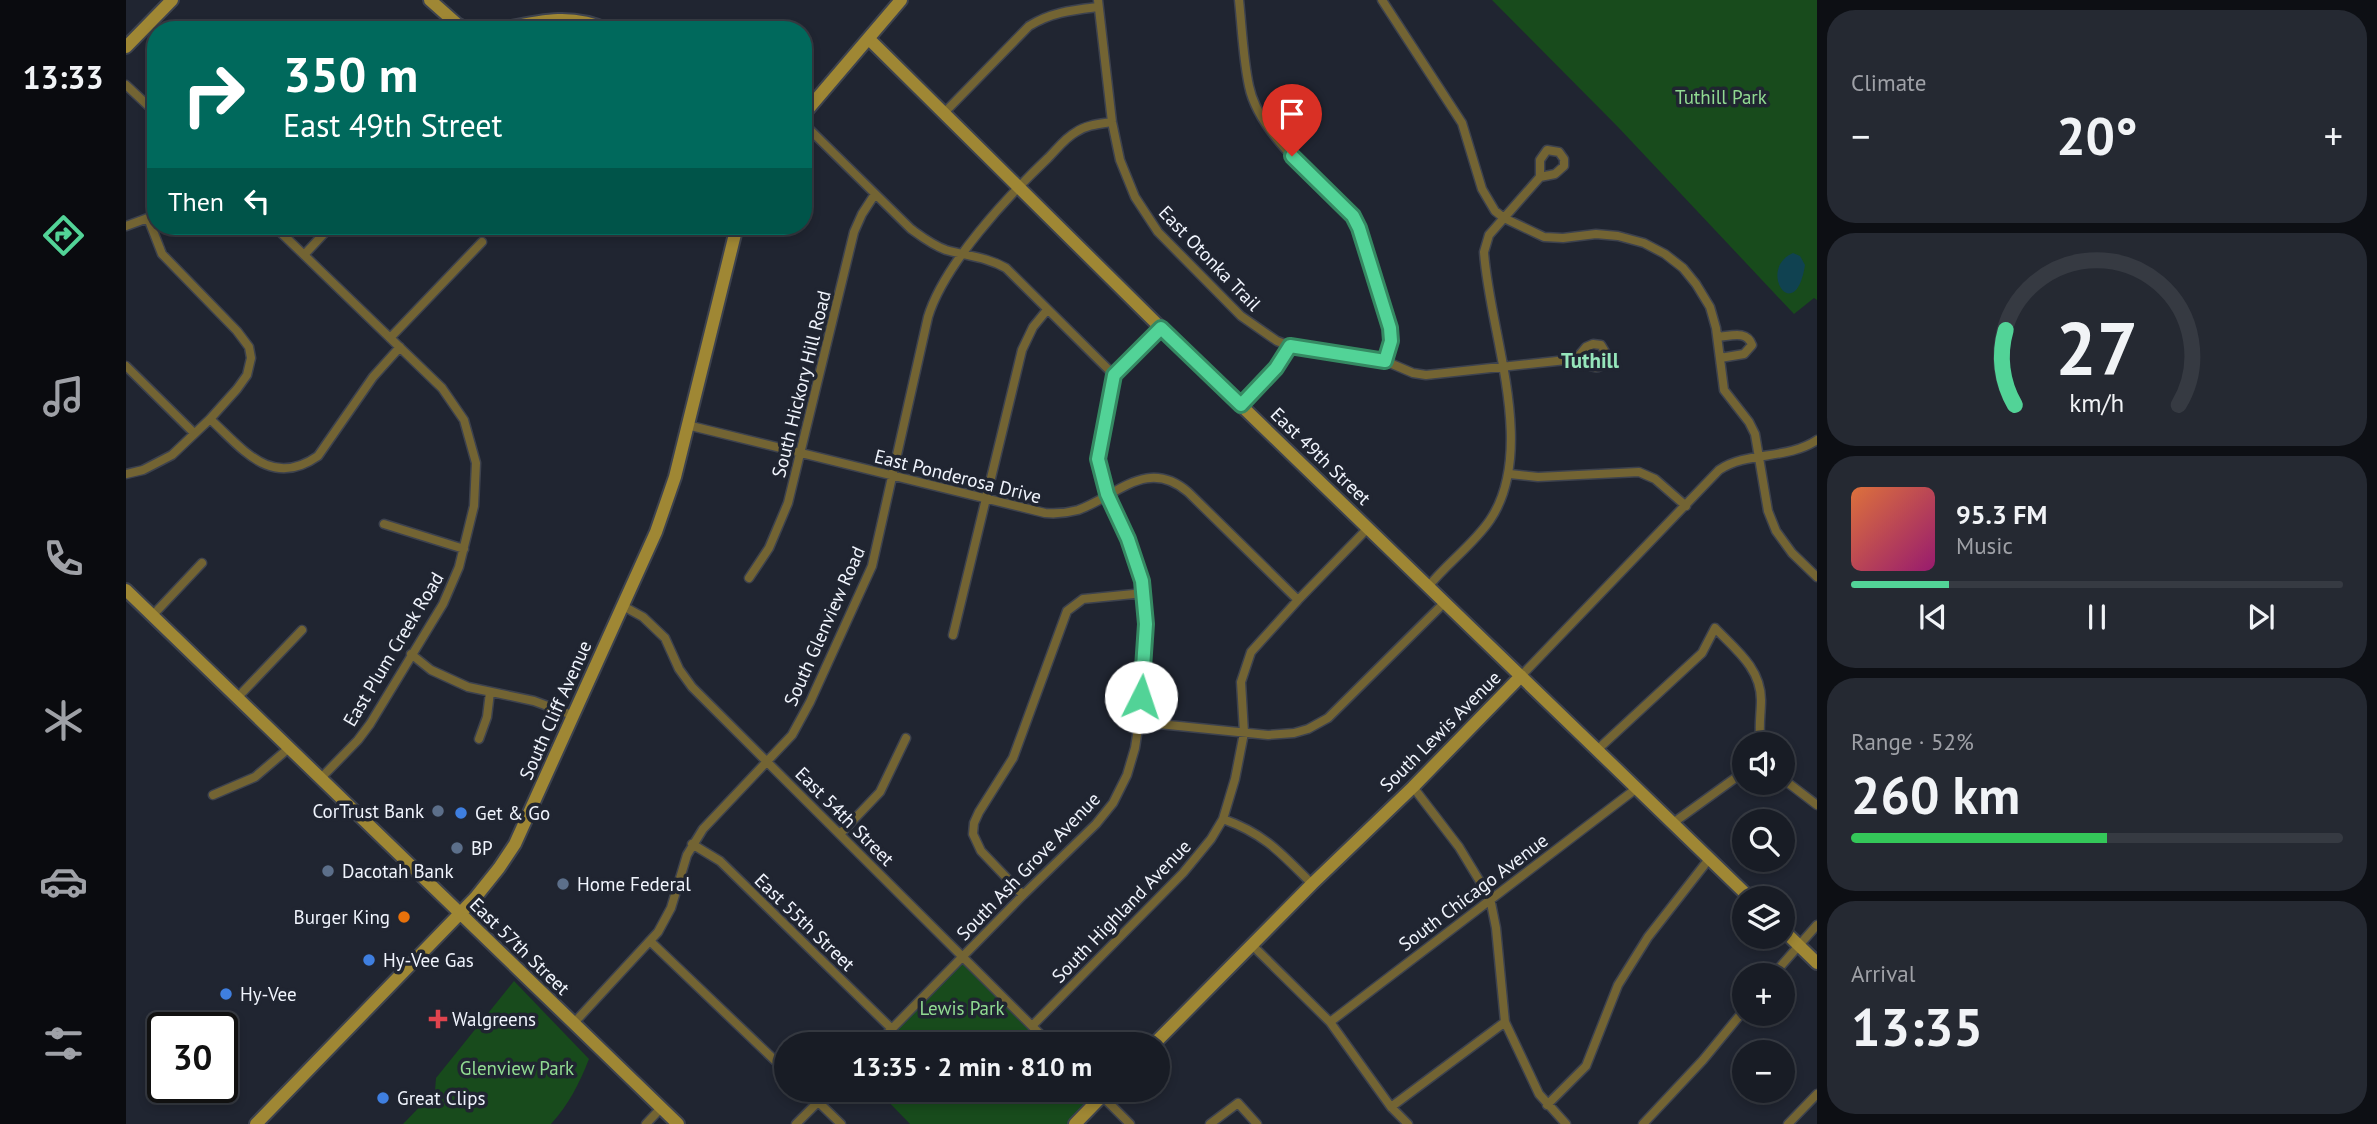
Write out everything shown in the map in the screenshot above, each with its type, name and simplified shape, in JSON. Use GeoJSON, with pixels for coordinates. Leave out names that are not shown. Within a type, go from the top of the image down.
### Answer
{"type":"FeatureCollection","features":[{"type":"Feature","properties":{"kind":"street"},"geometry":{"type":"LineString","coordinates":[[151,21],[172,0]]}},
{"type":"Feature","properties":{"kind":"street"},"geometry":{"type":"LineString","coordinates":[[430,0],[452,21]]}},
{"type":"Feature","properties":{"kind":"street"},"geometry":{"type":"LineString","coordinates":[[812,105],[901,0]]}},
{"type":"Feature","properties":{"kind":"street"},"geometry":{"type":"LineString","coordinates":[[1239,0],[1249,87],[1262,117],[1292,156],[1353,216],[1359,228],[1390,328],[1391,341],[1385,361]]}},
{"type":"Feature","properties":{"kind":"street"},"geometry":{"type":"LineString","coordinates":[[1382,0],[1455,111],[1466,136],[1482,189],[1494,211],[1544,237],[1596,234],[1644,243],[1683,268],[1696,284],[1710,307],[1718,337],[1724,390],[1755,434],[1769,511],[1776,531],[1792,554],[1817,577]]}},
{"type":"Feature","properties":{"kind":"street"},"geometry":{"type":"LineString","coordinates":[[944,113],[1029,26],[1049,15],[1098,4]]}},
{"type":"Feature","properties":{"kind":"street","name":"East Otonka Trail"},"geometry":{"type":"LineString","coordinates":[[1098,4],[1112,121],[1124,172],[1135,197],[1158,232],[1241,316],[1262,333],[1290,346],[1385,361],[1413,373],[1426,375],[1576,359]]}},
{"type":"Feature","properties":{"kind":"street"},"geometry":{"type":"LineString","coordinates":[[543,21],[579,21]]}},
{"type":"Feature","properties":{"kind":"street"},"geometry":{"type":"LineString","coordinates":[[126,47],[147,26]]}},
{"type":"Feature","properties":{"kind":"street","name":"East 49th Street"},"geometry":{"type":"LineString","coordinates":[[869,39],[1161,328],[1737,886]]}},
{"type":"Feature","properties":{"kind":"street"},"geometry":{"type":"LineString","coordinates":[[126,85],[147,105]]}},
{"type":"Feature","properties":{"kind":"street","name":"South Glenview Road"},"geometry":{"type":"LineString","coordinates":[[573,1024],[651,942],[671,908],[692,844],[792,735],[810,702],[872,566],[931,307],[942,285],[963,254],[1019,186],[1071,135],[1087,126],[1112,121]]}},
{"type":"Feature","properties":{"kind":"street"},"geometry":{"type":"LineString","coordinates":[[812,132],[925,240],[939,247],[989,259],[1006,268],[1114,375],[1161,328]]}},
{"type":"Feature","properties":{"kind":"street"},"geometry":{"type":"LineString","coordinates":[[1428,587],[1438,574],[1475,540],[1491,518],[1510,474],[1509,415],[1504,367],[1484,252],[1489,235],[1540,177]]}},
{"type":"Feature","properties":{"kind":"street","name":"South Hickory Hill Road"},"geometry":{"type":"LineString","coordinates":[[749,578],[769,548],[789,503],[854,232],[876,194]]}},
{"type":"Feature","properties":{"kind":"street"},"geometry":{"type":"LineString","coordinates":[[126,226],[147,219]]}},
{"type":"Feature","properties":{"kind":"street"},"geometry":{"type":"LineString","coordinates":[[126,474],[143,470],[164,459],[210,419],[247,375],[251,358],[249,347],[237,331],[162,254],[157,235]]}},
{"type":"Feature","properties":{"kind":"street","name":"East Plum Creek Road"},"geometry":{"type":"LineString","coordinates":[[284,235],[450,397],[468,431],[475,463],[476,491],[464,549],[443,604],[365,731],[321,778]]}},
{"type":"Feature","properties":{"kind":"street"},"geometry":{"type":"LineString","coordinates":[[304,254],[322,235]]}},
{"type":"Feature","properties":{"kind":"street","name":"South Cliff Avenue"},"geometry":{"type":"LineString","coordinates":[[256,1124],[459,914],[492,878],[516,842],[656,532],[675,477],[735,235]]}},
{"type":"Feature","properties":{"kind":"street"},"geometry":{"type":"LineString","coordinates":[[390,338],[482,242]]}},
{"type":"Feature","properties":{"kind":"street"},"geometry":{"type":"LineString","coordinates":[[953,635],[1022,350],[1033,327],[1047,310]]}},
{"type":"Feature","properties":{"kind":"street"},"geometry":{"type":"LineString","coordinates":[[1718,337],[1745,335],[1752,345],[1744,355],[1720,358]]}},
{"type":"Feature","properties":{"kind":"street"},"geometry":{"type":"LineString","coordinates":[[1241,405],[1276,368],[1290,346]]}},
{"type":"Feature","properties":{"kind":"street"},"geometry":{"type":"LineString","coordinates":[[210,419],[256,461],[276,468],[305,464],[318,456],[373,377],[400,348]]}},
{"type":"Feature","properties":{"kind":"street"},"geometry":{"type":"LineString","coordinates":[[126,366],[194,433]]}},
{"type":"Feature","properties":{"kind":"street","name":"South Ash Grove Avenue"},"geometry":{"type":"LineString","coordinates":[[888,1032],[1096,824],[1113,803],[1131,764],[1139,722],[1146,634],[1143,593],[1128,539],[1107,494],[1098,459],[1114,375]]}},
{"type":"Feature","properties":{"kind":"street","name":"East Ponderosa Drive"},"geometry":{"type":"LineString","coordinates":[[687,425],[1054,513],[1079,509],[1132,482],[1146,478],[1174,482],[1188,492],[1298,600]]}},
{"type":"Feature","properties":{"kind":"street","name":"South Lewis Avenue"},"geometry":{"type":"LineString","coordinates":[[1166,1032],[1312,884],[1413,787],[1724,467],[1802,449],[1817,440]]}},
{"type":"Feature","properties":{"kind":"street"},"geometry":{"type":"LineString","coordinates":[[1510,474],[1538,478],[1639,471],[1655,479],[1686,506]]}},
{"type":"Feature","properties":{"kind":"street"},"geometry":{"type":"LineString","coordinates":[[384,524],[464,549]]}},
{"type":"Feature","properties":{"kind":"street","name":"South Highland Avenue"},"geometry":{"type":"LineString","coordinates":[[1032,1026],[1190,865],[1211,839],[1223,819],[1236,779],[1244,733],[1241,689],[1246,662],[1257,643],[1368,528]]}},
{"type":"Feature","properties":{"kind":"street"},"geometry":{"type":"LineString","coordinates":[[152,616],[202,563]]}},
{"type":"Feature","properties":{"kind":"street","name":"East 57th Street"},"geometry":{"type":"LineString","coordinates":[[126,590],[678,1124]]}},
{"type":"Feature","properties":{"kind":"street"},"geometry":{"type":"LineString","coordinates":[[1023,895],[981,851],[974,834],[979,812],[1013,758],[1067,611],[1083,599],[1143,593]]}},
{"type":"Feature","properties":{"kind":"street"},"geometry":{"type":"LineString","coordinates":[[1139,722],[1268,735],[1308,729],[1328,718],[1444,603]]}},
{"type":"Feature","properties":{"kind":"street","name":"East 54th Street"},"geometry":{"type":"LineString","coordinates":[[623,606],[655,627],[665,638],[679,670],[692,687],[1038,1032]]}},
{"type":"Feature","properties":{"kind":"street"},"geometry":{"type":"LineString","coordinates":[[1597,750],[1702,653],[1715,628],[1746,660],[1758,677],[1761,688],[1759,732]]}},
{"type":"Feature","properties":{"kind":"street"},"geometry":{"type":"LineString","coordinates":[[237,698],[302,630]]}},
{"type":"Feature","properties":{"kind":"street"},"geometry":{"type":"LineString","coordinates":[[411,654],[431,670],[468,687],[534,701],[572,715]]}},
{"type":"Feature","properties":{"kind":"street"},"geometry":{"type":"LineString","coordinates":[[479,738],[487,718],[490,692]]}},
{"type":"Feature","properties":{"kind":"street"},"geometry":{"type":"LineString","coordinates":[[841,833],[880,792],[906,738]]}},
{"type":"Feature","properties":{"kind":"street"},"geometry":{"type":"LineString","coordinates":[[213,795],[255,777],[289,748]]}},
{"type":"Feature","properties":{"kind":"street"},"geometry":{"type":"LineString","coordinates":[[1673,823],[1732,780]]}},
{"type":"Feature","properties":{"kind":"street"},"geometry":{"type":"LineString","coordinates":[[1413,787],[1459,847],[1490,898],[1496,928],[1505,1022],[1539,1094],[1566,1124]]}},
{"type":"Feature","properties":{"kind":"street","name":"South Chicago Avenue"},"geometry":{"type":"LineString","coordinates":[[1330,1022],[1636,788]]}},
{"type":"Feature","properties":{"kind":"street"},"geometry":{"type":"LineString","coordinates":[[1795,788],[1817,805]]}},
{"type":"Feature","properties":{"kind":"street"},"geometry":{"type":"LineString","coordinates":[[1223,819],[1262,837],[1312,884]]}},
{"type":"Feature","properties":{"kind":"street","name":"East 55th Street"},"geometry":{"type":"LineString","coordinates":[[692,844],[720,861],[892,1028]]}},
{"type":"Feature","properties":{"kind":"street"},"geometry":{"type":"LineString","coordinates":[[1547,1105],[1586,1066],[1618,985],[1648,937],[1709,859]]}},
{"type":"Feature","properties":{"kind":"street"},"geometry":{"type":"LineString","coordinates":[[1783,963],[1817,925]]}},
{"type":"Feature","properties":{"kind":"street"},"geometry":{"type":"LineString","coordinates":[[1795,941],[1817,963]]}},
{"type":"Feature","properties":{"kind":"street"},"geometry":{"type":"LineString","coordinates":[[651,942],[774,1060]]}},
{"type":"Feature","properties":{"kind":"street"},"geometry":{"type":"LineString","coordinates":[[1252,945],[1330,1022],[1391,1107],[1408,1124]]}},
{"type":"Feature","properties":{"kind":"street"},"geometry":{"type":"LineString","coordinates":[[1391,1107],[1505,1022]]}},
{"type":"Feature","properties":{"kind":"street"},"geometry":{"type":"LineString","coordinates":[[1643,1124],[1732,1025]]}},
{"type":"Feature","properties":{"kind":"street"},"geometry":{"type":"LineString","coordinates":[[1788,1124],[1817,1094]]}},
{"type":"Feature","properties":{"kind":"street"},"geometry":{"type":"LineString","coordinates":[[796,1124],[818,1102],[841,1124]]}},
{"type":"Feature","properties":{"kind":"street"},"geometry":{"type":"LineString","coordinates":[[1075,1124],[1094,1102]]}},
{"type":"Feature","properties":{"kind":"street"},"geometry":{"type":"LineString","coordinates":[[1111,1102],[1130,1124]]}},
{"type":"Feature","properties":{"kind":"street"},"geometry":{"type":"LineString","coordinates":[[1210,1124],[1238,1103],[1257,1124]]}},
{"type":"Feature","properties":{"kind":"street"},"geometry":{"type":"LineString","coordinates":[[646,1124],[661,1108]]}},
{"type":"Feature","properties":{"kind":"green space","name":"Tuthill Park"},"geometry":{"type":"Polygon","coordinates":[[[1492,0],[1817,0],[1817,300],[1814,298],[1794,314],[1618,127],[1492,0]]]}},
{"type":"Feature","properties":{"kind":"green space","name":"Lewis Park"},"geometry":{"type":"Polygon","coordinates":[[[962,956],[1038,1032],[888,1032],[962,956]]]}},
{"type":"Feature","properties":{"kind":"green space","name":"Glenview Park"},"geometry":{"type":"Polygon","coordinates":[[[514,981],[589,1059],[573,1093],[551,1124],[403,1124],[435,1091],[436,1078],[514,981]]]}},
{"type":"Feature","properties":{"kind":"green space"},"geometry":{"type":"Polygon","coordinates":[[[889,1102],[1096,1102],[1075,1124],[910,1124],[889,1102]]]}},
{"type":"Feature","properties":{"kind":"water"},"geometry":{"type":"Polygon","coordinates":[[[1793,253],[1800,256],[1805,265],[1800,283],[1794,292],[1787,293],[1781,289],[1778,270],[1782,261],[1793,253]]]}},
{"type":"Feature","properties":{"kind":"place","name":"CorTrust Bank"},"geometry":{"type":"Point","coordinates":[438,811]}},
{"type":"Feature","properties":{"kind":"place","name":"Get & Go"},"geometry":{"type":"Point","coordinates":[461,813]}},
{"type":"Feature","properties":{"kind":"place","name":"BP"},"geometry":{"type":"Point","coordinates":[457,848]}},
{"type":"Feature","properties":{"kind":"place","name":"Dacotah Bank"},"geometry":{"type":"Point","coordinates":[328,871]}},
{"type":"Feature","properties":{"kind":"place","name":"Home Federal"},"geometry":{"type":"Point","coordinates":[563,884]}},
{"type":"Feature","properties":{"kind":"place","name":"Burger King"},"geometry":{"type":"Point","coordinates":[404,917]}},
{"type":"Feature","properties":{"kind":"place","name":"Hy-Vee Gas"},"geometry":{"type":"Point","coordinates":[369,960]}},
{"type":"Feature","properties":{"kind":"place","name":"Hy-Vee"},"geometry":{"type":"Point","coordinates":[226,994]}},
{"type":"Feature","properties":{"kind":"place","name":"Walgreens"},"geometry":{"type":"Point","coordinates":[438,1019]}},
{"type":"Feature","properties":{"kind":"place","name":"Great Clips"},"geometry":{"type":"Point","coordinates":[383,1098]}},
{"type":"Feature","properties":{"kind":"district","name":"Tuthill"},"geometry":{"type":"Point","coordinates":[1590,360]}},
{"type":"Feature","properties":{"kind":"route"},"geometry":{"type":"LineString","coordinates":[[1141,697],[1146,634],[1142,581],[1128,539],[1107,494],[1098,459],[1114,375],[1161,328],[1241,405],[1276,368],[1290,346],[1385,361],[1391,341],[1390,328],[1364,241],[1353,216],[1292,156]]}}]}
